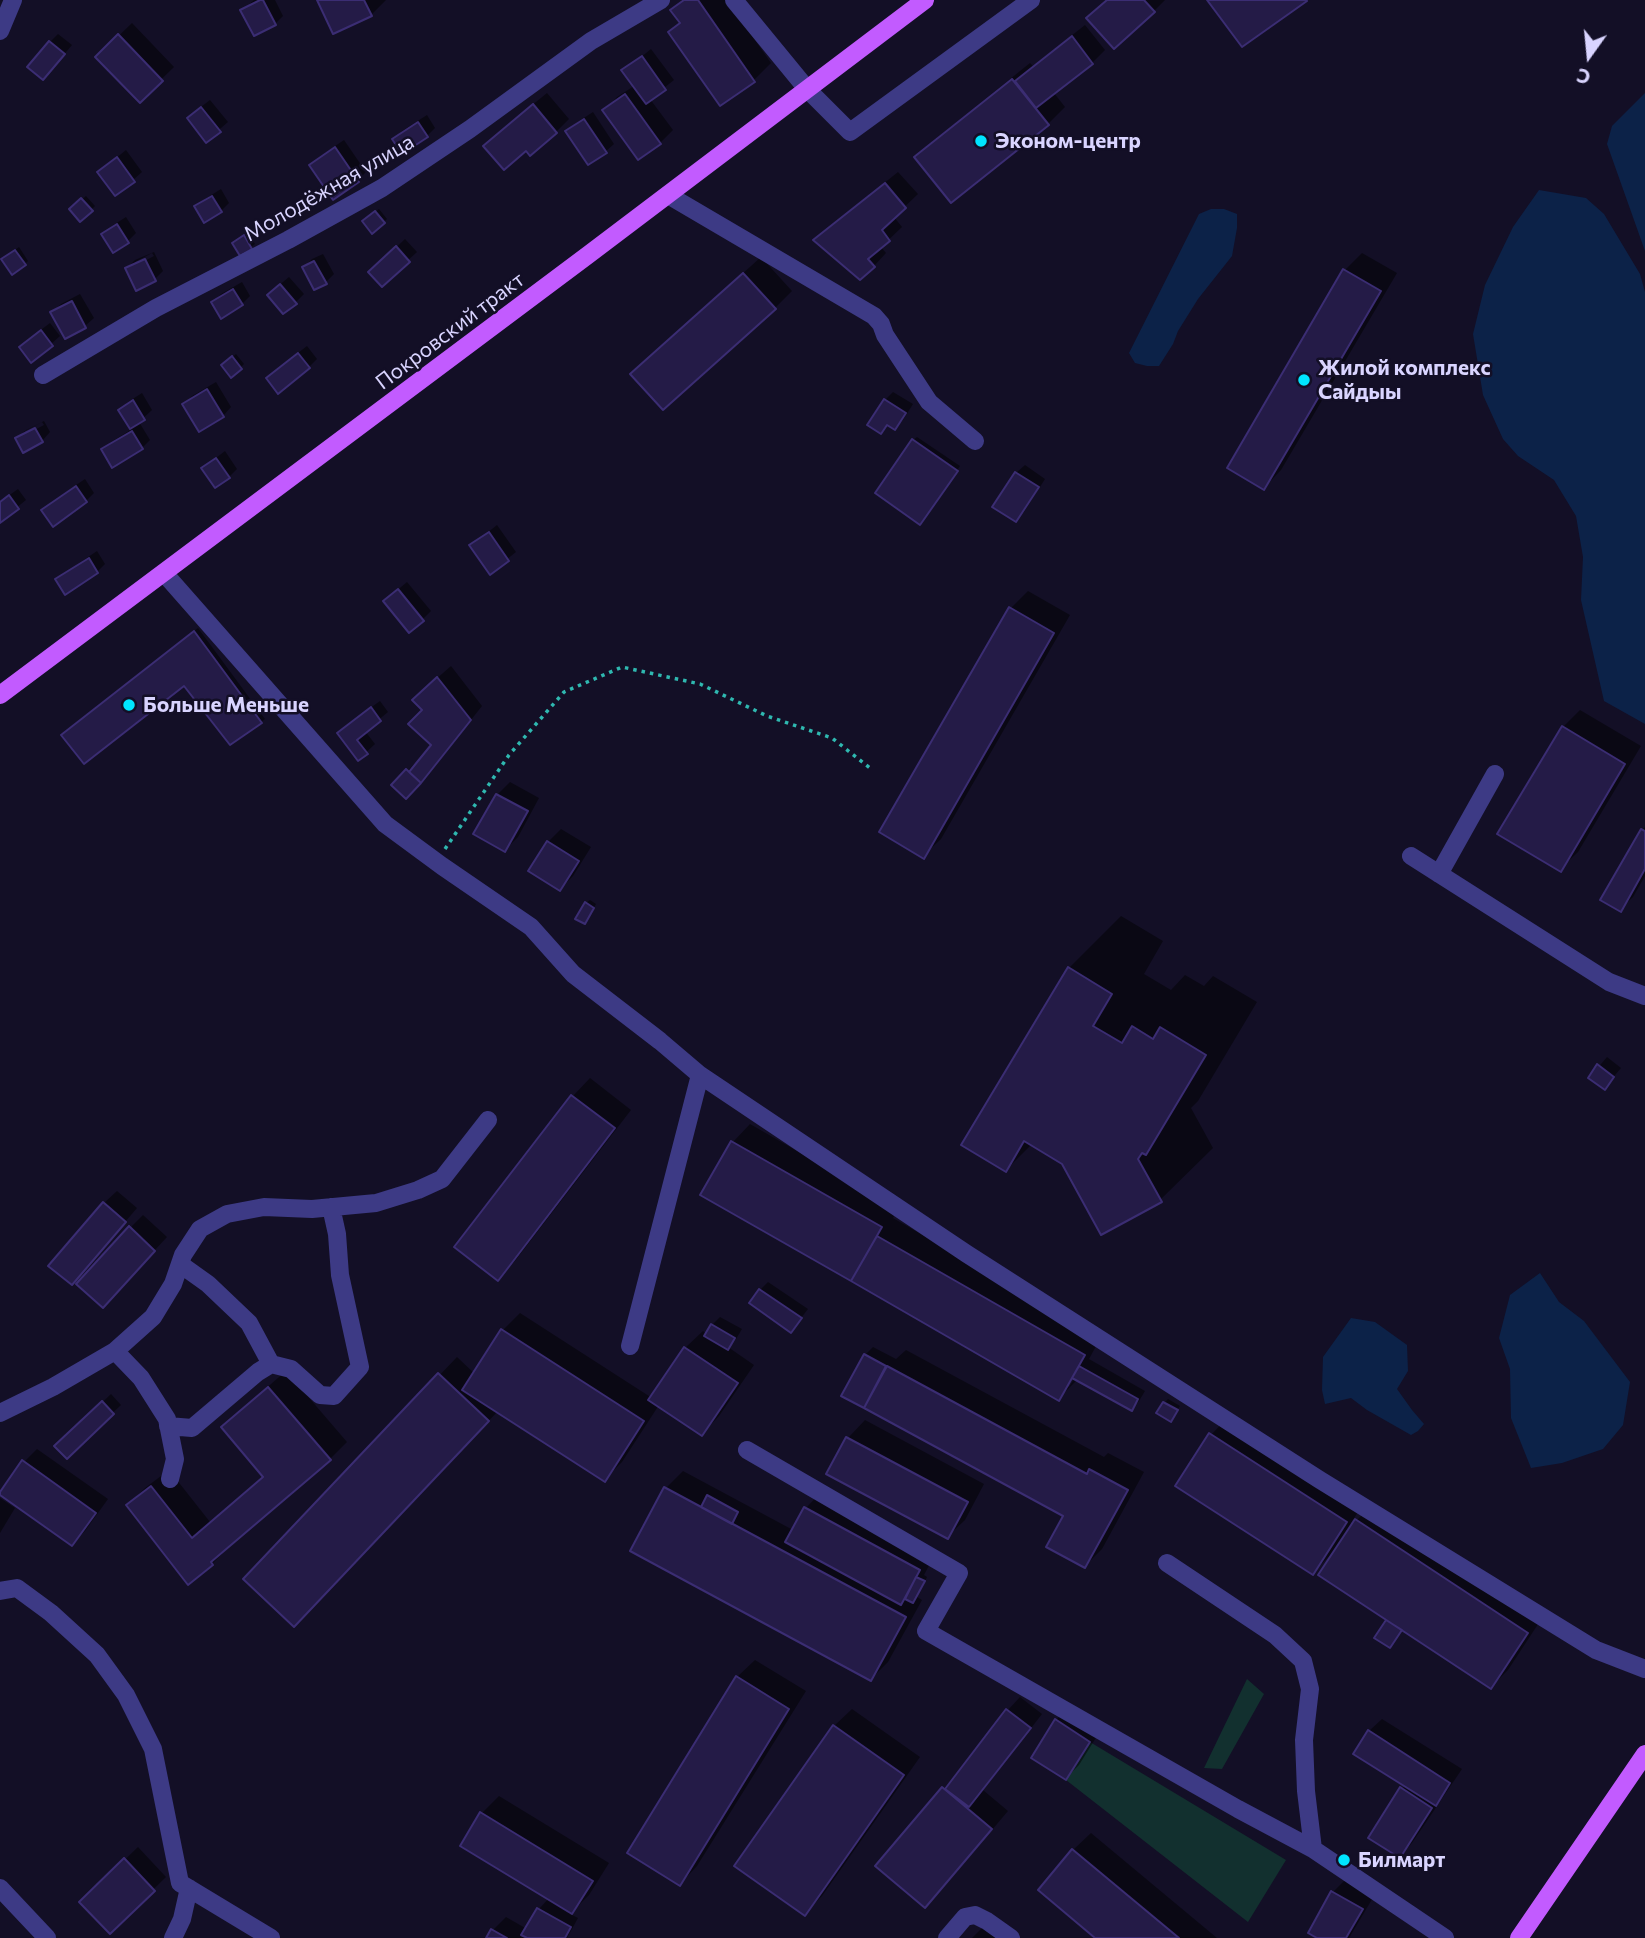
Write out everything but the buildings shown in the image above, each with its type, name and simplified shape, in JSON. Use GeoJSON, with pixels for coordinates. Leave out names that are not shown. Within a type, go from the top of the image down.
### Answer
{"type":"FeatureCollection","features":[{"type":"Feature","properties":{"kind":"main road","name":"Покровский тракт"},"geometry":{"type":"LineString","coordinates":[[0,695],[925,0]]}},
{"type":"Feature","properties":{"kind":"main road"},"geometry":{"type":"LineString","coordinates":[[1519,1938],[1645,1754]]}},
{"type":"Feature","properties":{"kind":"street"},"geometry":{"type":"LineString","coordinates":[[0,30],[13,0]]}},
{"type":"Feature","properties":{"kind":"street","name":"Молодёжная улица"},"geometry":{"type":"LineString","coordinates":[[43,375],[156,308],[382,188],[471,129],[591,41],[661,0]]}},
{"type":"Feature","properties":{"kind":"street"},"geometry":{"type":"LineString","coordinates":[[734,0],[807,89],[850,132],[1031,0]]}},
{"type":"Feature","properties":{"kind":"street"},"geometry":{"type":"LineString","coordinates":[[668,195],[874,317],[929,402],[975,441]]}},
{"type":"Feature","properties":{"kind":"street"},"geometry":{"type":"LineString","coordinates":[[164,573],[385,824],[531,927],[573,974],[700,1075],[967,1254],[1320,1480],[1596,1650],[1645,1669]]}},
{"type":"Feature","properties":{"kind":"street"},"geometry":{"type":"LineString","coordinates":[[1439,874],[1495,774]]}},
{"type":"Feature","properties":{"kind":"street"},"geometry":{"type":"LineString","coordinates":[[1411,856],[1609,982],[1645,996]]}},
{"type":"Feature","properties":{"kind":"street"},"geometry":{"type":"LineString","coordinates":[[630,1346],[700,1075]]}},
{"type":"Feature","properties":{"kind":"street"},"geometry":{"type":"LineString","coordinates":[[0,1413],[116,1351],[153,1317],[173,1284],[183,1255],[200,1229],[227,1214],[264,1207],[312,1209],[376,1203],[418,1190],[443,1179],[488,1121]]}},
{"type":"Feature","properties":{"kind":"street"},"geometry":{"type":"LineString","coordinates":[[168,1426],[192,1428],[271,1364],[291,1369],[320,1395],[334,1396],[360,1367],[340,1275],[337,1234],[331,1207]]}},
{"type":"Feature","properties":{"kind":"street"},"geometry":{"type":"LineString","coordinates":[[180,1264],[208,1284],[249,1323],[271,1364]]}},
{"type":"Feature","properties":{"kind":"street"},"geometry":{"type":"LineString","coordinates":[[116,1351],[141,1378],[167,1419],[175,1459],[170,1479]]}},
{"type":"Feature","properties":{"kind":"street"},"geometry":{"type":"LineString","coordinates":[[747,1450],[959,1573],[926,1631],[1238,1809],[1314,1849],[1445,1938]]}},
{"type":"Feature","properties":{"kind":"street"},"geometry":{"type":"LineString","coordinates":[[1167,1563],[1275,1634],[1303,1661],[1310,1689],[1304,1740],[1306,1791],[1314,1849]]}},
{"type":"Feature","properties":{"kind":"street"},"geometry":{"type":"LineString","coordinates":[[0,1591],[17,1588],[51,1613],[97,1655],[126,1695],[153,1749],[180,1883],[271,1938]]}},
{"type":"Feature","properties":{"kind":"street"},"geometry":{"type":"LineString","coordinates":[[0,1888],[47,1938]]}},
{"type":"Feature","properties":{"kind":"street"},"geometry":{"type":"LineString","coordinates":[[173,1938],[182,1919],[189,1888]]}},
{"type":"Feature","properties":{"kind":"street"},"geometry":{"type":"LineString","coordinates":[[947,1938],[965,1917],[975,1915],[1011,1938]]}},
{"type":"Feature","properties":{"kind":"path"},"geometry":{"type":"LineString","coordinates":[[436,862],[509,755],[564,692],[622,667],[699,684],[767,716],[832,738],[870,768]]}},
{"type":"Feature","properties":{"kind":"green space"},"geometry":{"type":"Polygon","coordinates":[[[1247,1679],[1264,1694],[1222,1769],[1204,1768],[1247,1679]]]}},
{"type":"Feature","properties":{"kind":"green space"},"geometry":{"type":"Polygon","coordinates":[[[1090,1742],[1286,1860],[1248,1922],[1066,1780],[1090,1742]]]}},
{"type":"Feature","properties":{"kind":"water"},"geometry":{"type":"Polygon","coordinates":[[[1645,93],[1645,251],[1607,144],[1612,126],[1645,93]]]}},
{"type":"Feature","properties":{"kind":"water"},"geometry":{"type":"Polygon","coordinates":[[[1539,190],[1586,198],[1604,214],[1640,274],[1645,292],[1645,724],[1604,701],[1581,600],[1583,557],[1576,516],[1554,480],[1518,456],[1503,439],[1483,395],[1473,334],[1485,285],[1513,227],[1539,190]]]}},
{"type":"Feature","properties":{"kind":"water"},"geometry":{"type":"Polygon","coordinates":[[[1211,209],[1224,209],[1237,214],[1232,256],[1198,299],[1159,366],[1135,363],[1129,353],[1199,214],[1211,209]]]}},
{"type":"Feature","properties":{"kind":"water"},"geometry":{"type":"Polygon","coordinates":[[[1540,1273],[1559,1302],[1584,1321],[1630,1382],[1623,1425],[1603,1449],[1562,1463],[1531,1468],[1511,1418],[1510,1369],[1499,1338],[1510,1295],[1540,1273]]]}},
{"type":"Feature","properties":{"kind":"water"},"geometry":{"type":"Polygon","coordinates":[[[1351,1318],[1375,1322],[1407,1345],[1408,1371],[1397,1389],[1424,1424],[1411,1435],[1351,1398],[1325,1404],[1322,1390],[1323,1357],[1351,1318]]]}},
{"type":"Feature","properties":{"kind":"place","name":"Эконом-центр"},"geometry":{"type":"Point","coordinates":[981,141]}},
{"type":"Feature","properties":{"kind":"place","name":"Жилой комплекс Сайдыы"},"geometry":{"type":"Point","coordinates":[1304,380]}},
{"type":"Feature","properties":{"kind":"place","name":"Больше Меньше"},"geometry":{"type":"Point","coordinates":[129,705]}},
{"type":"Feature","properties":{"kind":"place","name":"Билмарт"},"geometry":{"type":"Point","coordinates":[1344,1860]}}]}
